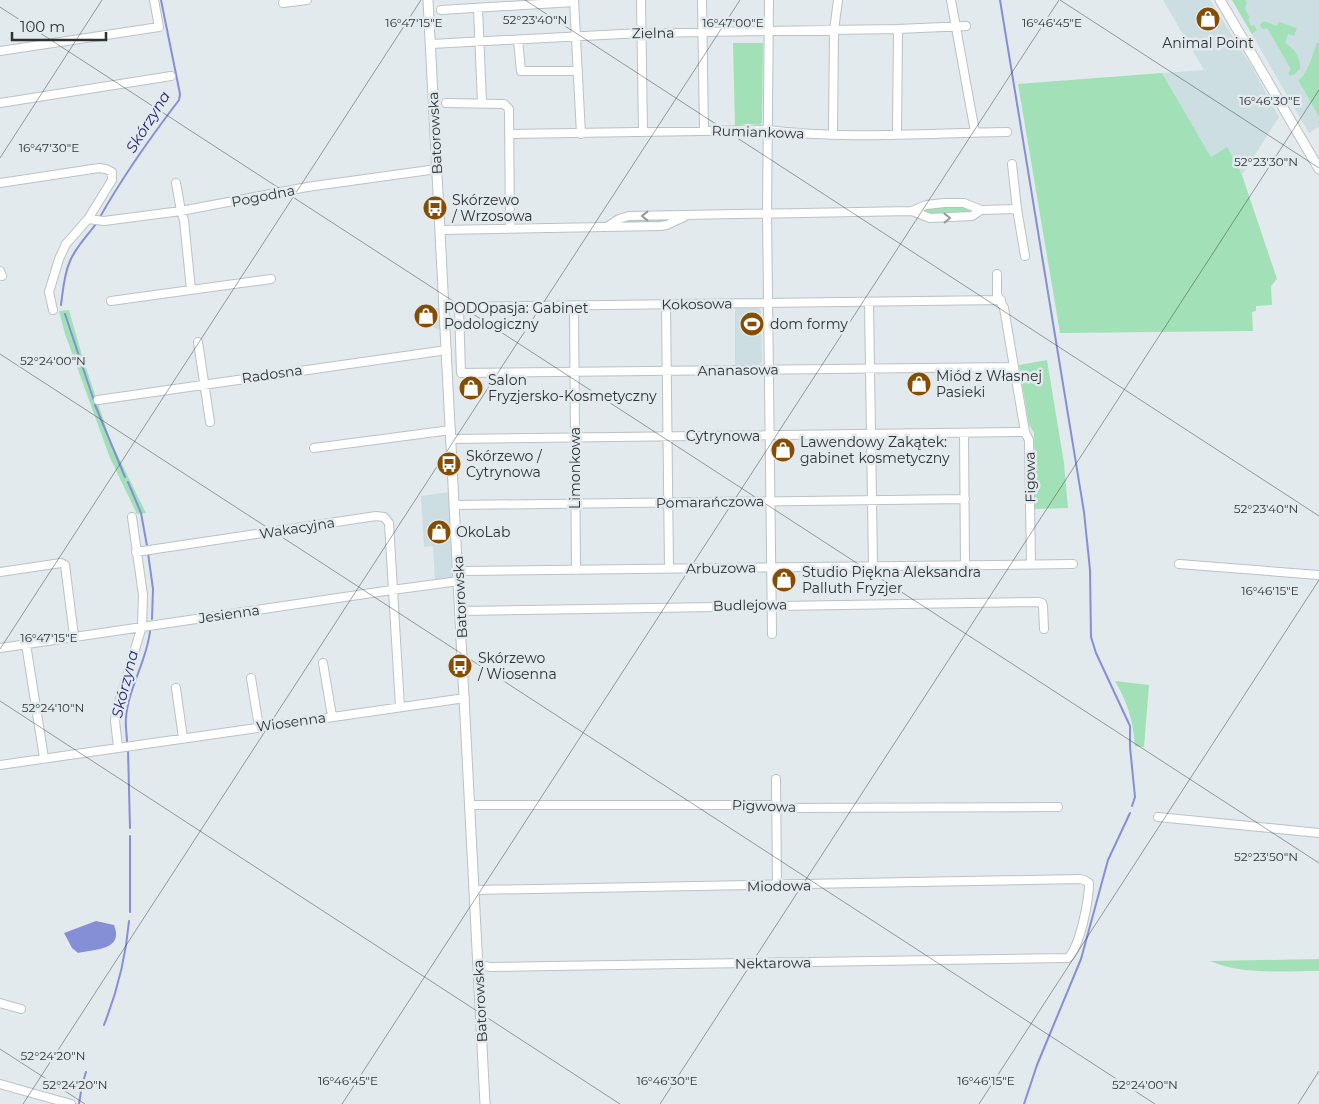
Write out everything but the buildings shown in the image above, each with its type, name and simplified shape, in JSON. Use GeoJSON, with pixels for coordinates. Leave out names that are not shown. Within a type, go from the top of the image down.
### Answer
{"type":"FeatureCollection","features":[{"type":"Feature","properties":{"kind":"street"},"geometry":{"type":"LineString","coordinates":[[0,50],[159,27],[154,0]]}},
{"type":"Feature","properties":{"kind":"street"},"geometry":{"type":"LineString","coordinates":[[283,4],[307,0]]}},
{"type":"Feature","properties":{"kind":"street","name":"Batorowska"},"geometry":{"type":"LineString","coordinates":[[428,0],[485,1104]]}},
{"type":"Feature","properties":{"kind":"street"},"geometry":{"type":"LineString","coordinates":[[641,0],[643,132]]}},
{"type":"Feature","properties":{"kind":"street"},"geometry":{"type":"LineString","coordinates":[[702,0],[704,131]]}},
{"type":"Feature","properties":{"kind":"street"},"geometry":{"type":"LineString","coordinates":[[769,0],[768,369],[772,634]]}},
{"type":"Feature","properties":{"kind":"street"},"geometry":{"type":"LineString","coordinates":[[833,134],[834,30],[838,0]]}},
{"type":"Feature","properties":{"kind":"street"},"geometry":{"type":"LineString","coordinates":[[951,0],[975,132]]}},
{"type":"Feature","properties":{"kind":"street"},"geometry":{"type":"LineString","coordinates":[[1220,0],[1319,169]]}},
{"type":"Feature","properties":{"kind":"street"},"geometry":{"type":"LineString","coordinates":[[441,10],[574,1],[582,134]]}},
{"type":"Feature","properties":{"kind":"street"},"geometry":{"type":"LineString","coordinates":[[478,8],[482,103]]}},
{"type":"Feature","properties":{"kind":"street","name":"Zielna"},"geometry":{"type":"LineString","coordinates":[[431,44],[642,33],[956,28],[966,26]]}},
{"type":"Feature","properties":{"kind":"street"},"geometry":{"type":"LineString","coordinates":[[897,134],[898,29]]}},
{"type":"Feature","properties":{"kind":"street"},"geometry":{"type":"LineString","coordinates":[[518,40],[521,71],[578,71]]}},
{"type":"Feature","properties":{"kind":"street"},"geometry":{"type":"LineString","coordinates":[[0,103],[171,76]]}},
{"type":"Feature","properties":{"kind":"street"},"geometry":{"type":"LineString","coordinates":[[446,103],[504,104],[509,109],[510,228]]}},
{"type":"Feature","properties":{"kind":"street","name":"Rumiankowa"},"geometry":{"type":"LineString","coordinates":[[509,134],[768,130],[799,134],[1007,132]]}},
{"type":"Feature","properties":{"kind":"street"},"geometry":{"type":"LineString","coordinates":[[1012,164],[1025,256]]}},
{"type":"Feature","properties":{"kind":"street"},"geometry":{"type":"LineString","coordinates":[[0,183],[99,168],[112,172],[112,180],[88,219],[66,244],[59,259],[49,292],[53,310]]}},
{"type":"Feature","properties":{"kind":"street","name":"Pogodna"},"geometry":{"type":"LineString","coordinates":[[88,219],[104,221],[181,211],[307,187],[437,169]]}},
{"type":"Feature","properties":{"kind":"street"},"geometry":{"type":"LineString","coordinates":[[176,183],[184,220],[191,290]]}},
{"type":"Feature","properties":{"kind":"street"},"geometry":{"type":"LineString","coordinates":[[912,211],[926,205],[944,203],[964,204],[981,210],[1017,209]]}},
{"type":"Feature","properties":{"kind":"street"},"geometry":{"type":"LineString","coordinates":[[440,230],[607,227],[619,219],[629,216],[912,211],[930,218],[945,218],[972,216],[981,210]]}},
{"type":"Feature","properties":{"kind":"street","name":"Figowa"},"geometry":{"type":"LineString","coordinates":[[997,274],[997,295],[1004,308],[1025,432],[1029,440],[1031,564]]}},
{"type":"Feature","properties":{"kind":"street"},"geometry":{"type":"LineString","coordinates":[[111,301],[272,279]]}},
{"type":"Feature","properties":{"kind":"street","name":"Kokosowa"},"geometry":{"type":"LineString","coordinates":[[461,373],[459,307],[1001,300]]}},
{"type":"Feature","properties":{"kind":"street"},"geometry":{"type":"LineString","coordinates":[[869,303],[873,566]]}},
{"type":"Feature","properties":{"kind":"street"},"geometry":{"type":"LineString","coordinates":[[666,305],[669,568]]}},
{"type":"Feature","properties":{"kind":"street","name":"Limonkowa"},"geometry":{"type":"LineString","coordinates":[[574,306],[576,570]]}},
{"type":"Feature","properties":{"kind":"street"},"geometry":{"type":"LineString","coordinates":[[198,342],[210,422]]}},
{"type":"Feature","properties":{"kind":"street","name":"Radosna"},"geometry":{"type":"LineString","coordinates":[[98,400],[447,350]]}},
{"type":"Feature","properties":{"kind":"street","name":"Ananasowa"},"geometry":{"type":"LineString","coordinates":[[461,373],[1014,367]]}},
{"type":"Feature","properties":{"kind":"street","name":"Cytrynowa"},"geometry":{"type":"LineString","coordinates":[[314,448],[451,434],[668,437],[1025,432]]}},
{"type":"Feature","properties":{"kind":"street"},"geometry":{"type":"LineString","coordinates":[[964,433],[965,565]]}},
{"type":"Feature","properties":{"kind":"street","name":"Pomarańczowa"},"geometry":{"type":"LineString","coordinates":[[455,505],[965,499]]}},
{"type":"Feature","properties":{"kind":"street","name":"Wakacyjna"},"geometry":{"type":"LineString","coordinates":[[136,552],[376,516],[384,517],[389,523],[392,590]]}},
{"type":"Feature","properties":{"kind":"street"},"geometry":{"type":"LineString","coordinates":[[118,747],[116,712],[142,626],[143,595],[132,518]]}},
{"type":"Feature","properties":{"kind":"street"},"geometry":{"type":"LineString","coordinates":[[0,572],[61,563],[65,566],[74,636]]}},
{"type":"Feature","properties":{"kind":"street","name":"Arbuzowa"},"geometry":{"type":"LineString","coordinates":[[458,571],[1073,564]]}},
{"type":"Feature","properties":{"kind":"street"},"geometry":{"type":"LineString","coordinates":[[1179,564],[1319,575]]}},
{"type":"Feature","properties":{"kind":"street","name":"Jesienna"},"geometry":{"type":"LineString","coordinates":[[0,648],[459,581]]}},
{"type":"Feature","properties":{"kind":"street"},"geometry":{"type":"LineString","coordinates":[[392,590],[400,707]]}},
{"type":"Feature","properties":{"kind":"street","name":"Budlejowa"},"geometry":{"type":"LineString","coordinates":[[461,611],[1038,602],[1042,603],[1043,606],[1044,629]]}},
{"type":"Feature","properties":{"kind":"street"},"geometry":{"type":"LineString","coordinates":[[26,644],[44,758]]}},
{"type":"Feature","properties":{"kind":"street"},"geometry":{"type":"LineString","coordinates":[[323,663],[332,716]]}},
{"type":"Feature","properties":{"kind":"street"},"geometry":{"type":"LineString","coordinates":[[251,678],[258,727]]}},
{"type":"Feature","properties":{"kind":"street"},"geometry":{"type":"LineString","coordinates":[[176,688],[184,738]]}},
{"type":"Feature","properties":{"kind":"street","name":"Wiosenna"},"geometry":{"type":"LineString","coordinates":[[0,764],[465,698]]}},
{"type":"Feature","properties":{"kind":"street"},"geometry":{"type":"LineString","coordinates":[[776,779],[777,886]]}},
{"type":"Feature","properties":{"kind":"street","name":"Pigwowa"},"geometry":{"type":"LineString","coordinates":[[470,805],[770,805],[776,808],[1058,807]]}},
{"type":"Feature","properties":{"kind":"street"},"geometry":{"type":"LineString","coordinates":[[1158,817],[1319,833]]}},
{"type":"Feature","properties":{"kind":"street","name":"Miodowa"},"geometry":{"type":"LineString","coordinates":[[474,890],[1084,880],[1089,884],[1085,912],[1075,949],[1068,958]]}},
{"type":"Feature","properties":{"kind":"street","name":"Nektarowa"},"geometry":{"type":"LineString","coordinates":[[478,965],[490,967],[1068,958]]}},
{"type":"Feature","properties":{"kind":"street"},"geometry":{"type":"LineString","coordinates":[[0,1003],[21,1009]]}},
{"type":"Feature","properties":{"kind":"street"},"geometry":{"type":"LineString","coordinates":[[0,1084],[71,1104]]}},
{"type":"Feature","properties":{"kind":"shaded area"},"geometry":{"type":"Polygon","coordinates":[[[1163,0],[1210,0],[1252,67],[1279,117],[1242,175],[1227,148],[1211,157],[1162,73],[1204,70],[1163,0]]]}},
{"type":"Feature","properties":{"kind":"shaded area"},"geometry":{"type":"Polygon","coordinates":[[[1232,0],[1319,0],[1319,43],[1317,42],[1306,72],[1298,80],[1319,117],[1319,127],[1309,133],[1232,0]]]}},
{"type":"Feature","properties":{"kind":"shaded area"},"geometry":{"type":"Polygon","coordinates":[[[440,308],[441,330],[434,328],[434,324],[424,325],[422,310],[440,308]]]}},
{"type":"Feature","properties":{"kind":"shaded area"},"geometry":{"type":"Polygon","coordinates":[[[735,308],[759,308],[761,311],[762,361],[760,365],[735,365],[735,308]]]}},
{"type":"Feature","properties":{"kind":"shaded area"},"geometry":{"type":"Polygon","coordinates":[[[449,492],[454,577],[435,580],[433,546],[424,547],[421,496],[449,492]]]}},
{"type":"Feature","properties":{"kind":"green space"},"geometry":{"type":"Polygon","coordinates":[[[1232,0],[1245,0],[1247,2],[1245,9],[1250,18],[1248,19],[1251,26],[1254,25],[1257,30],[1252,34],[1232,0]]]}},
{"type":"Feature","properties":{"kind":"green space"},"geometry":{"type":"Polygon","coordinates":[[[1264,21],[1277,26],[1279,22],[1297,28],[1294,36],[1288,34],[1285,43],[1294,50],[1298,57],[1300,69],[1295,74],[1290,76],[1288,73],[1291,69],[1267,28],[1263,29],[1260,26],[1264,21]]]}},
{"type":"Feature","properties":{"kind":"green space"},"geometry":{"type":"Polygon","coordinates":[[[1317,42],[1319,43],[1319,117],[1298,80],[1308,68],[1317,42]]]}},
{"type":"Feature","properties":{"kind":"green space"},"geometry":{"type":"Polygon","coordinates":[[[733,43],[763,43],[761,125],[747,124],[735,126],[733,43]]]}},
{"type":"Feature","properties":{"kind":"green space"},"geometry":{"type":"Polygon","coordinates":[[[1162,73],[1211,157],[1227,147],[1242,175],[1277,279],[1271,286],[1272,305],[1256,306],[1256,311],[1252,312],[1253,331],[1060,333],[1018,84],[1162,73]]]}},
{"type":"Feature","properties":{"kind":"green space"},"geometry":{"type":"Polygon","coordinates":[[[961,206],[975,210],[975,213],[932,215],[921,212],[921,210],[931,207],[961,206]]]}},
{"type":"Feature","properties":{"kind":"green space"},"geometry":{"type":"Polygon","coordinates":[[[626,219],[670,219],[661,222],[619,223],[626,219]]]}},
{"type":"Feature","properties":{"kind":"green space"},"geometry":{"type":"Polygon","coordinates":[[[69,310],[83,359],[111,442],[146,513],[137,514],[110,458],[65,334],[59,311],[69,310]]]}},
{"type":"Feature","properties":{"kind":"green space"},"geometry":{"type":"Polygon","coordinates":[[[1047,360],[1064,463],[1068,508],[1035,509],[1034,433],[1029,425],[1019,365],[1047,360]]]}},
{"type":"Feature","properties":{"kind":"green space"},"geometry":{"type":"Polygon","coordinates":[[[1115,681],[1149,685],[1144,747],[1135,746],[1129,712],[1115,681]]]}},
{"type":"Feature","properties":{"kind":"green space"},"geometry":{"type":"Polygon","coordinates":[[[1319,959],[1319,971],[1278,972],[1236,968],[1210,961],[1319,959]]]}},
{"type":"Feature","properties":{"kind":"water"},"geometry":{"type":"Polygon","coordinates":[[[96,921],[114,925],[115,939],[112,944],[106,947],[78,953],[72,948],[64,933],[96,921]]]}},
{"type":"Feature","properties":{"kind":"waterway","name":"Skórzyna"},"geometry":{"type":"LineString","coordinates":[[100,217],[137,157],[179,100],[180,94],[161,0]]}},
{"type":"Feature","properties":{"kind":"waterway"},"geometry":{"type":"LineString","coordinates":[[1000,0],[1084,512],[1090,570],[1091,637],[1096,653],[1130,726],[1135,797],[1132,806]]}},
{"type":"Feature","properties":{"kind":"waterway","name":"Skórzyna"},"geometry":{"type":"LineString","coordinates":[[61,305],[65,277],[72,256],[96,224]]}},
{"type":"Feature","properties":{"kind":"waterway","name":"Skórzyna"},"geometry":{"type":"LineString","coordinates":[[65,314],[94,401]]}},
{"type":"Feature","properties":{"kind":"waterway","name":"Skórzyna"},"geometry":{"type":"LineString","coordinates":[[95,405],[125,477]]}},
{"type":"Feature","properties":{"kind":"waterway","name":"Skórzyna"},"geometry":{"type":"LineString","coordinates":[[128,482],[141,513],[147,546]]}},
{"type":"Feature","properties":{"kind":"waterway","name":"Skórzyna"},"geometry":{"type":"LineString","coordinates":[[148,553],[153,589],[152,619]]}},
{"type":"Feature","properties":{"kind":"waterway","name":"Skórzyna"},"geometry":{"type":"LineString","coordinates":[[127,742],[127,707],[145,653],[150,631]]}},
{"type":"Feature","properties":{"kind":"waterway","name":"Skórzyna"},"geometry":{"type":"LineString","coordinates":[[128,750],[130,828]]}},
{"type":"Feature","properties":{"kind":"waterway"},"geometry":{"type":"LineString","coordinates":[[1024,1104],[1037,1065],[1081,959],[1108,860],[1130,813]]}},
{"type":"Feature","properties":{"kind":"waterway","name":"Skórzyna"},"geometry":{"type":"LineString","coordinates":[[130,836],[130,912]]}},
{"type":"Feature","properties":{"kind":"waterway","name":"Skórzyna"},"geometry":{"type":"LineString","coordinates":[[104,1025],[120,974],[129,921]]}},
{"type":"Feature","properties":{"kind":"waterway","name":"Skórzyna"},"geometry":{"type":"LineString","coordinates":[[79,1104],[86,1072]]}},
{"type":"Feature","properties":{"kind":"place","name":"Animal Point"},"geometry":{"type":"Point","coordinates":[1208,19]}},
{"type":"Feature","properties":{"kind":"place","name":"Skórzewo / Wrzosowa"},"geometry":{"type":"Point","coordinates":[435,208]}},
{"type":"Feature","properties":{"kind":"place","name":"PODOpasja: Gabinet Podologiczny"},"geometry":{"type":"Point","coordinates":[426,316]}},
{"type":"Feature","properties":{"kind":"place","name":"dom formy"},"geometry":{"type":"Point","coordinates":[752,324]}},
{"type":"Feature","properties":{"kind":"place","name":"Miód z Własnej Pasieki"},"geometry":{"type":"Point","coordinates":[919,384]}},
{"type":"Feature","properties":{"kind":"place","name":"Salon Fryzjersko-Kosmetyczny"},"geometry":{"type":"Point","coordinates":[471,388]}},
{"type":"Feature","properties":{"kind":"place","name":"Lawendowy Zakątek: gabinet kosmetyczny"},"geometry":{"type":"Point","coordinates":[783,450]}},
{"type":"Feature","properties":{"kind":"place","name":"Skórzewo / Cytrynowa"},"geometry":{"type":"Point","coordinates":[449,464]}},
{"type":"Feature","properties":{"kind":"place","name":"OkoLab"},"geometry":{"type":"Point","coordinates":[439,532]}},
{"type":"Feature","properties":{"kind":"place","name":"Studio Piękna Aleksandra Palluth Fryzjer"},"geometry":{"type":"Point","coordinates":[784,580]}},
{"type":"Feature","properties":{"kind":"place","name":"Skórzewo / Wiosenna"},"geometry":{"type":"Point","coordinates":[460,666]}}]}
